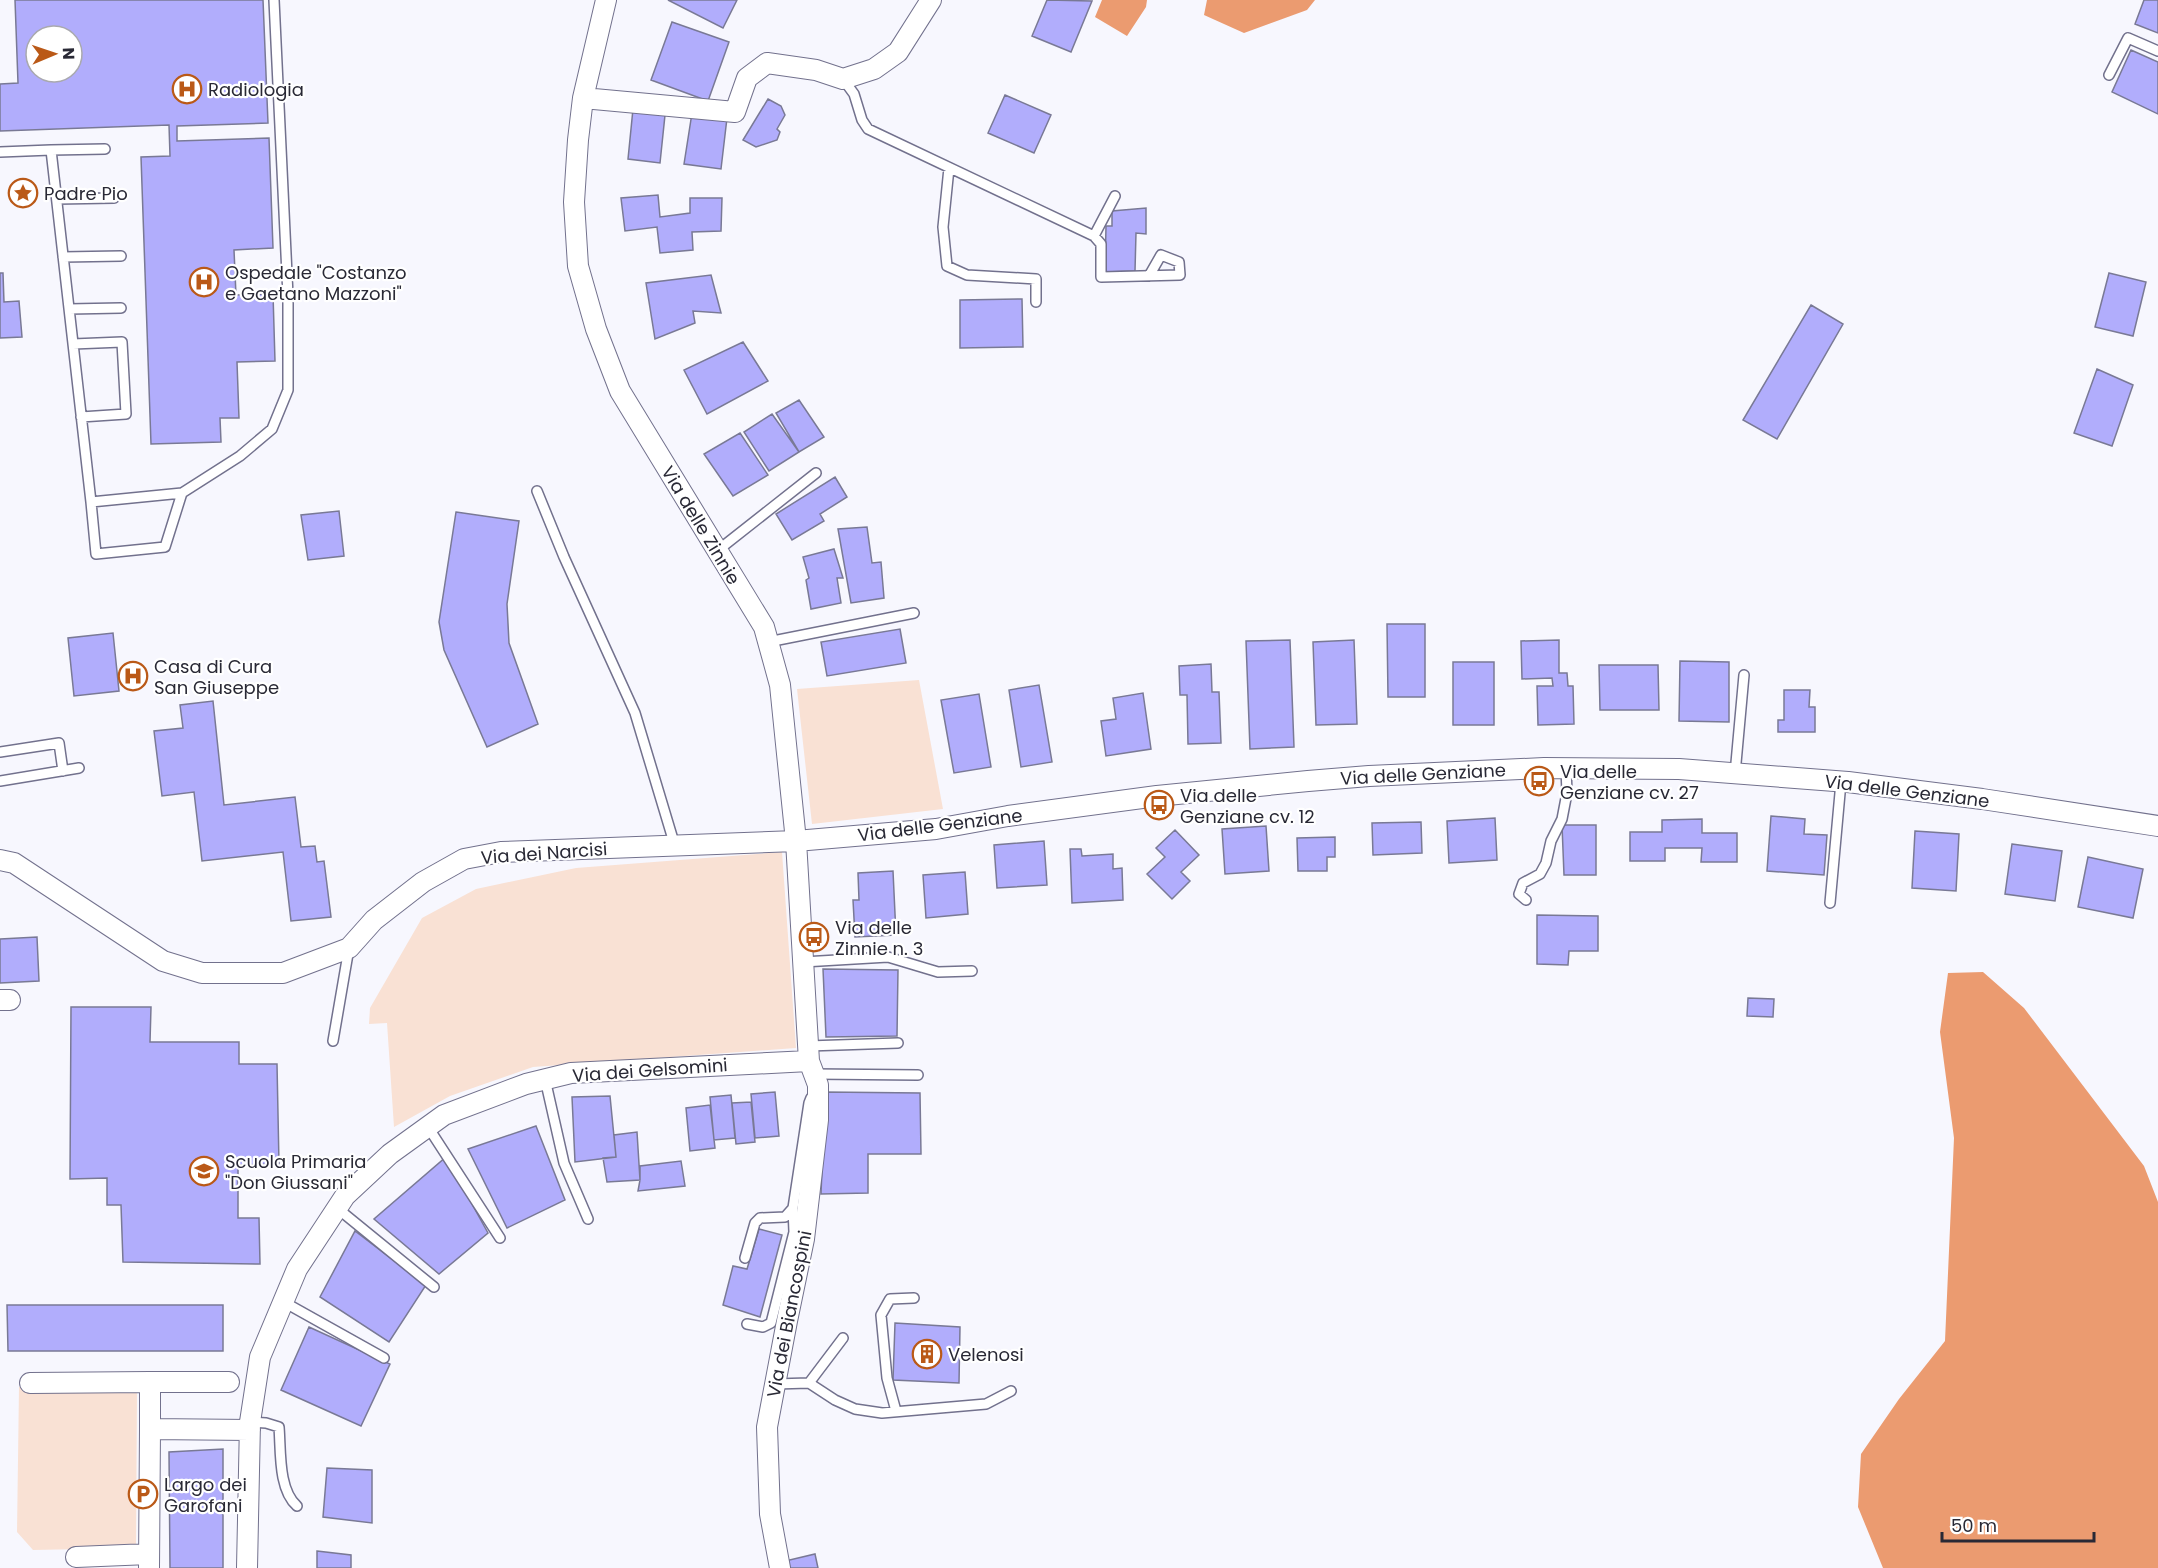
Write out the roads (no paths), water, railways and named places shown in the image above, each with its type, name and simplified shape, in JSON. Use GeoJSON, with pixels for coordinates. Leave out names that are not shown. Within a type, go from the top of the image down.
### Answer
{"type":"FeatureCollection","features":[{"type":"Feature","properties":{"kind":"street","name":"Via delle Zinnie"},"geometry":{"type":"LineString","coordinates":[[606,0],[583,98],[578,140],[574,202],[578,266],[593,319],[620,391],[764,627],[780,685],[795,841],[812,1067]]}},
{"type":"Feature","properties":{"kind":"street"},"geometry":{"type":"LineString","coordinates":[[583,98],[735,112],[747,78],[767,63],[816,70],[843,79],[874,69],[898,52],[931,0]]}},
{"type":"Feature","properties":{"kind":"street","name":"Via delle Genziane"},"geometry":{"type":"LineString","coordinates":[[795,841],[936,829],[1008,816],[1157,796],[1308,781],[1369,776],[1566,768],[1680,769],[1842,782],[1982,799],[2158,826]]}},
{"type":"Feature","properties":{"kind":"street","name":"Via dei Narcisi"},"geometry":{"type":"LineString","coordinates":[[0,860],[14,863],[24,869],[163,961],[202,973],[283,973],[349,948],[374,920],[423,882],[464,860],[501,852],[795,841]]}},
{"type":"Feature","properties":{"kind":"street","name":"Via dei Gelsomini"},"geometry":{"type":"LineString","coordinates":[[248,1568],[250,1426],[260,1357],[297,1269],[345,1196],[390,1154],[444,1115],[526,1084],[571,1073],[609,1070],[812,1067]]}},
{"type":"Feature","properties":{"kind":"street","name":"Via dei Biancospini"},"geometry":{"type":"LineString","coordinates":[[780,1568],[770,1514],[767,1428],[804,1239],[818,1120],[812,1067]]}},
{"type":"Feature","properties":{"kind":"street"},"geometry":{"type":"LineString","coordinates":[[76,1557],[149,1561],[150,1382]]}},
{"type":"Feature","properties":{"kind":"street"},"geometry":{"type":"LineString","coordinates":[[30,1383],[229,1382]]}},
{"type":"Feature","properties":{"kind":"street"},"geometry":{"type":"LineString","coordinates":[[150,1429],[250,1426]]}},
{"type":"Feature","properties":{"kind":"lane"},"geometry":{"type":"LineString","coordinates":[[91,502],[182,493],[240,456],[272,429],[288,390],[288,296],[274,0]]}},
{"type":"Feature","properties":{"kind":"lane"},"geometry":{"type":"LineString","coordinates":[[2109,75],[2128,38],[2158,51]]}},
{"type":"Feature","properties":{"kind":"lane"},"geometry":{"type":"LineString","coordinates":[[843,79],[854,94],[862,120],[868,129],[1094,236],[1101,244],[1101,277],[1149,276]]}},
{"type":"Feature","properties":{"kind":"lane"},"geometry":{"type":"LineString","coordinates":[[0,152],[105,149]]}},
{"type":"Feature","properties":{"kind":"lane"},"geometry":{"type":"LineString","coordinates":[[51,150],[96,554],[165,547],[182,493]]}},
{"type":"Feature","properties":{"kind":"lane"},"geometry":{"type":"LineString","coordinates":[[949,168],[943,226],[947,266],[967,275],[1036,279],[1036,302]]}},
{"type":"Feature","properties":{"kind":"lane"},"geometry":{"type":"LineString","coordinates":[[1094,236],[1115,196]]}},
{"type":"Feature","properties":{"kind":"lane"},"geometry":{"type":"LineString","coordinates":[[57,199],[114,198]]}},
{"type":"Feature","properties":{"kind":"lane"},"geometry":{"type":"LineString","coordinates":[[63,256],[121,256]]}},
{"type":"Feature","properties":{"kind":"lane"},"geometry":{"type":"LineString","coordinates":[[69,309],[121,308]]}},
{"type":"Feature","properties":{"kind":"lane"},"geometry":{"type":"LineString","coordinates":[[73,344],[122,342],[126,414],[81,417]]}},
{"type":"Feature","properties":{"kind":"lane"},"geometry":{"type":"LineString","coordinates":[[717,551],[816,473]]}},
{"type":"Feature","properties":{"kind":"lane"},"geometry":{"type":"LineString","coordinates":[[537,491],[564,557],[635,713],[675,846]]}},
{"type":"Feature","properties":{"kind":"lane"},"geometry":{"type":"LineString","coordinates":[[768,642],[914,613]]}},
{"type":"Feature","properties":{"kind":"lane"},"geometry":{"type":"LineString","coordinates":[[1735,774],[1744,675]]}},
{"type":"Feature","properties":{"kind":"lane"},"geometry":{"type":"LineString","coordinates":[[0,752],[59,743],[63,771]]}},
{"type":"Feature","properties":{"kind":"lane"},"geometry":{"type":"LineString","coordinates":[[0,781],[79,768]]}},
{"type":"Feature","properties":{"kind":"lane"},"geometry":{"type":"LineString","coordinates":[[1526,900],[1519,894],[1523,883],[1539,874],[1546,863],[1551,841],[1562,819],[1568,793],[1566,768]]}},
{"type":"Feature","properties":{"kind":"lane"},"geometry":{"type":"LineString","coordinates":[[1830,903],[1842,782]]}},
{"type":"Feature","properties":{"kind":"lane"},"geometry":{"type":"LineString","coordinates":[[333,1041],[349,948]]}},
{"type":"Feature","properties":{"kind":"lane"},"geometry":{"type":"LineString","coordinates":[[803,962],[888,957],[938,972],[972,971]]}},
{"type":"Feature","properties":{"kind":"lane"},"geometry":{"type":"LineString","coordinates":[[812,1067],[897,1043]]}},
{"type":"Feature","properties":{"kind":"lane"},"geometry":{"type":"LineString","coordinates":[[812,1067],[918,1075]]}},
{"type":"Feature","properties":{"kind":"lane"},"geometry":{"type":"LineString","coordinates":[[747,1324],[763,1327],[771,1323],[794,1232],[794,1209],[812,1067]]}},
{"type":"Feature","properties":{"kind":"lane"},"geometry":{"type":"LineString","coordinates":[[545,1079],[564,1163],[588,1219]]}},
{"type":"Feature","properties":{"kind":"lane"},"geometry":{"type":"LineString","coordinates":[[428,1126],[500,1238]]}},
{"type":"Feature","properties":{"kind":"lane"},"geometry":{"type":"LineString","coordinates":[[337,1208],[434,1287]]}},
{"type":"Feature","properties":{"kind":"lane"},"geometry":{"type":"LineString","coordinates":[[745,1258],[755,1223],[760,1218],[785,1217],[794,1209]]}},
{"type":"Feature","properties":{"kind":"lane"},"geometry":{"type":"LineString","coordinates":[[896,1411],[887,1378],[881,1315],[890,1299],[914,1298]]}},
{"type":"Feature","properties":{"kind":"lane"},"geometry":{"type":"LineString","coordinates":[[282,1301],[384,1358]]}},
{"type":"Feature","properties":{"kind":"lane"},"geometry":{"type":"LineString","coordinates":[[809,1383],[843,1338]]}},
{"type":"Feature","properties":{"kind":"lane"},"geometry":{"type":"LineString","coordinates":[[775,1384],[809,1383],[835,1400],[855,1409],[882,1413],[987,1404],[1011,1391]]}},
{"type":"Feature","properties":{"kind":"lane"},"geometry":{"type":"LineString","coordinates":[[250,1426],[266,1423],[279,1427],[285,1489],[297,1506]]}},
{"type":"Feature","properties":{"kind":"place","name":"Radiologia"},"geometry":{"type":"Point","coordinates":[187,89]}},
{"type":"Feature","properties":{"kind":"place","name":"Padre Pio"},"geometry":{"type":"Point","coordinates":[23,193]}},
{"type":"Feature","properties":{"kind":"place","name":"Ospedale \"Costanzo e Gaetano Mazzoni\""},"geometry":{"type":"Point","coordinates":[204,282]}},
{"type":"Feature","properties":{"kind":"place","name":"Casa di Cura San Giuseppe"},"geometry":{"type":"Point","coordinates":[133,676]}},
{"type":"Feature","properties":{"kind":"place","name":"Via delle Genziane cv. 27"},"geometry":{"type":"Point","coordinates":[1539,781]}},
{"type":"Feature","properties":{"kind":"place","name":"Via delle Genziane cv. 12"},"geometry":{"type":"Point","coordinates":[1159,805]}},
{"type":"Feature","properties":{"kind":"place","name":"Via delle Zinnie n. 3"},"geometry":{"type":"Point","coordinates":[814,937]}},
{"type":"Feature","properties":{"kind":"place","name":"Scuola Primaria \"Don Giussani\""},"geometry":{"type":"Point","coordinates":[204,1171]}},
{"type":"Feature","properties":{"kind":"place","name":"Velenosi"},"geometry":{"type":"Point","coordinates":[927,1354]}},
{"type":"Feature","properties":{"kind":"place","name":"Largo dei Garofani"},"geometry":{"type":"Point","coordinates":[143,1494]}}]}
